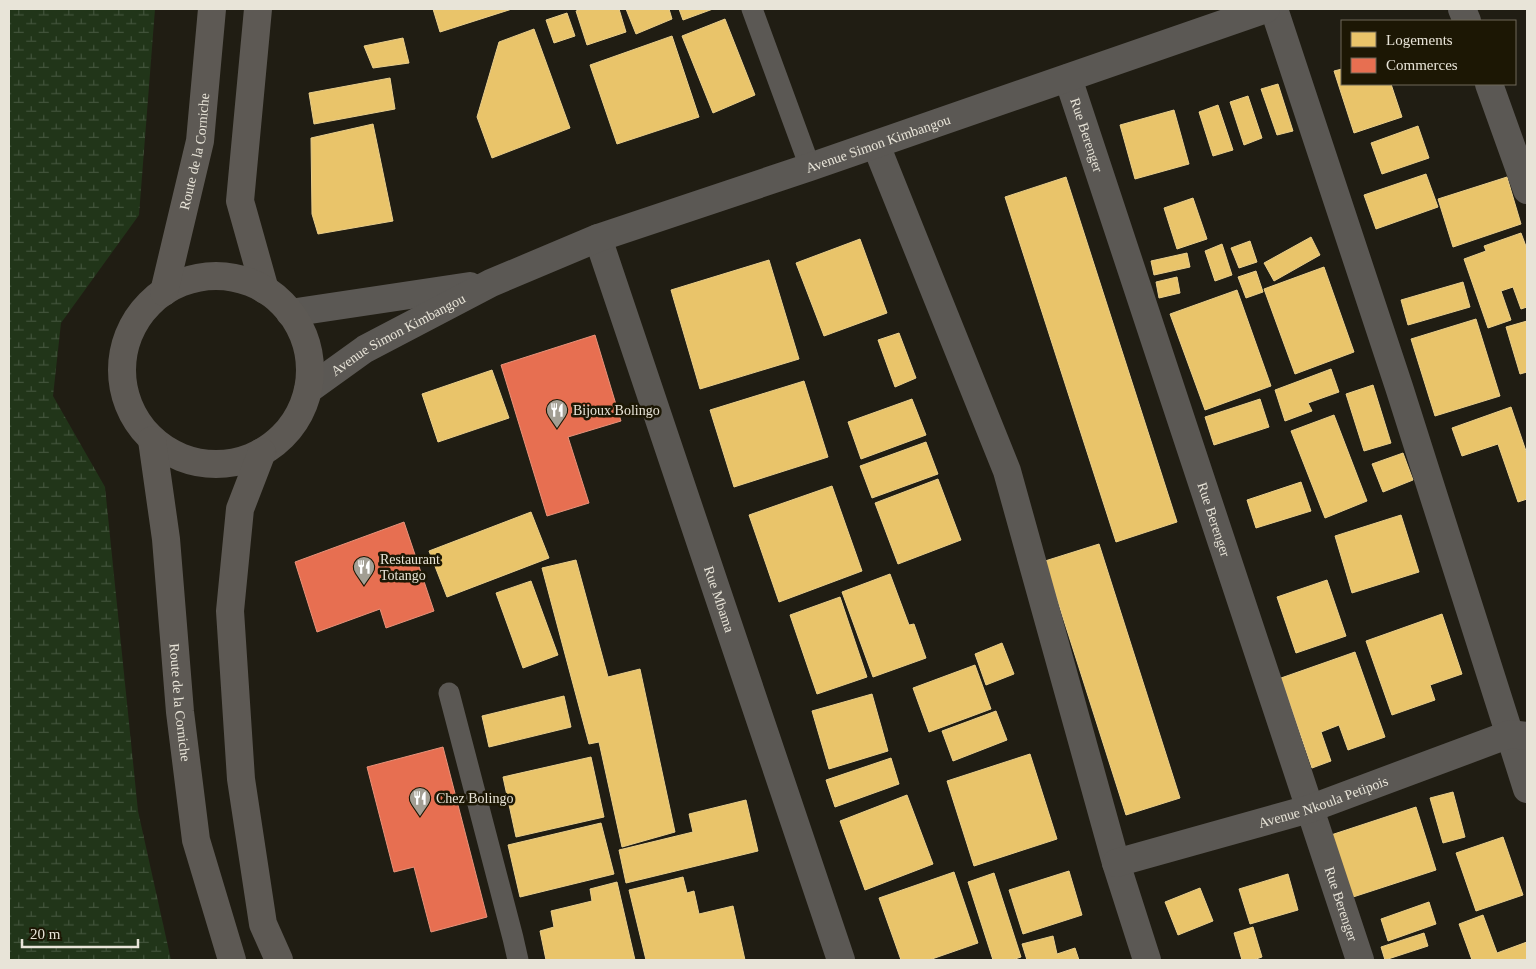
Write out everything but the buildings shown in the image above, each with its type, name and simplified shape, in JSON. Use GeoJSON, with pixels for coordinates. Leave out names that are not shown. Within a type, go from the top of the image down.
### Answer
{"type":"FeatureCollection","features":[{"type":"Feature","properties":{"kind":"main road","name":"Route de la Corniche"},"geometry":{"type":"LineString","coordinates":[[164,292],[200,141],[212,9]]}},
{"type":"Feature","properties":{"kind":"main road"},"geometry":{"type":"LineString","coordinates":[[258,9],[240,201],[265,290]]}},
{"type":"Feature","properties":{"kind":"main road"},"geometry":{"type":"LineString","coordinates":[[214,276],[241,279],[265,290],[280,300],[304,336],[310,363],[308,390],[298,415],[283,436],[262,452],[234,463],[205,464],[176,456],[152,440],[134,418],[124,392],[122,364],[128,336],[143,311],[164,292],[188,281],[214,276]]}},
{"type":"Feature","properties":{"kind":"main road","name":"Route de la Corniche"},"geometry":{"type":"LineString","coordinates":[[152,440],[166,539],[180,712],[196,840],[232,960]]}},
{"type":"Feature","properties":{"kind":"main road"},"geometry":{"type":"LineString","coordinates":[[262,452],[240,509],[230,611],[240,779],[263,924],[279,960]]}},
{"type":"Feature","properties":{"kind":"street","name":"Avenue Simon Kimbangou"},"geometry":{"type":"LineString","coordinates":[[308,390],[365,349],[491,283],[598,238],[810,167],[1266,9]]}},
{"type":"Feature","properties":{"kind":"street"},"geometry":{"type":"LineString","coordinates":[[1274,9],[1399,387],[1518,735],[1527,789]]}},
{"type":"Feature","properties":{"kind":"street","name":"Rue Berenger"},"geometry":{"type":"LineString","coordinates":[[1068,78],[1360,960]]}},
{"type":"Feature","properties":{"kind":"street"},"geometry":{"type":"LineString","coordinates":[[1489,85],[1527,190]]}},
{"type":"Feature","properties":{"kind":"street"},"geometry":{"type":"LineString","coordinates":[[876,144],[1007,472],[1116,863],[1147,960]]}},
{"type":"Feature","properties":{"kind":"street","name":"Rue Mbama"},"geometry":{"type":"LineString","coordinates":[[598,238],[841,960]]}},
{"type":"Feature","properties":{"kind":"street","name":"Avenue Simon Kimbangou"},"geometry":{"type":"LineString","coordinates":[[290,313],[491,283]]}},
{"type":"Feature","properties":{"kind":"street","name":"Avenue Nkoula Petipois"},"geometry":{"type":"LineString","coordinates":[[1116,863],[1309,809],[1518,735]]}},
{"type":"Feature","properties":{"kind":"lane"},"geometry":{"type":"LineString","coordinates":[[752,9],[810,167]]}},
{"type":"Feature","properties":{"kind":"lane"},"geometry":{"type":"LineString","coordinates":[[449,693],[518,960]]}},
{"type":"Feature","properties":{"kind":"green space"},"geometry":{"type":"Polygon","coordinates":[[[9,9],[155,9],[139,215],[61,323],[53,396],[105,487],[138,811],[171,960],[9,960],[9,9]]]}},
{"type":"Feature","properties":{"kind":"place","name":"Bijoux Bolingo"},"geometry":{"type":"Point","coordinates":[557,429]}},
{"type":"Feature","properties":{"kind":"place","name":"Restaurant Totango"},"geometry":{"type":"Point","coordinates":[364,586]}},
{"type":"Feature","properties":{"kind":"place","name":"Chez Bolingo"},"geometry":{"type":"Point","coordinates":[420,817]}}]}
